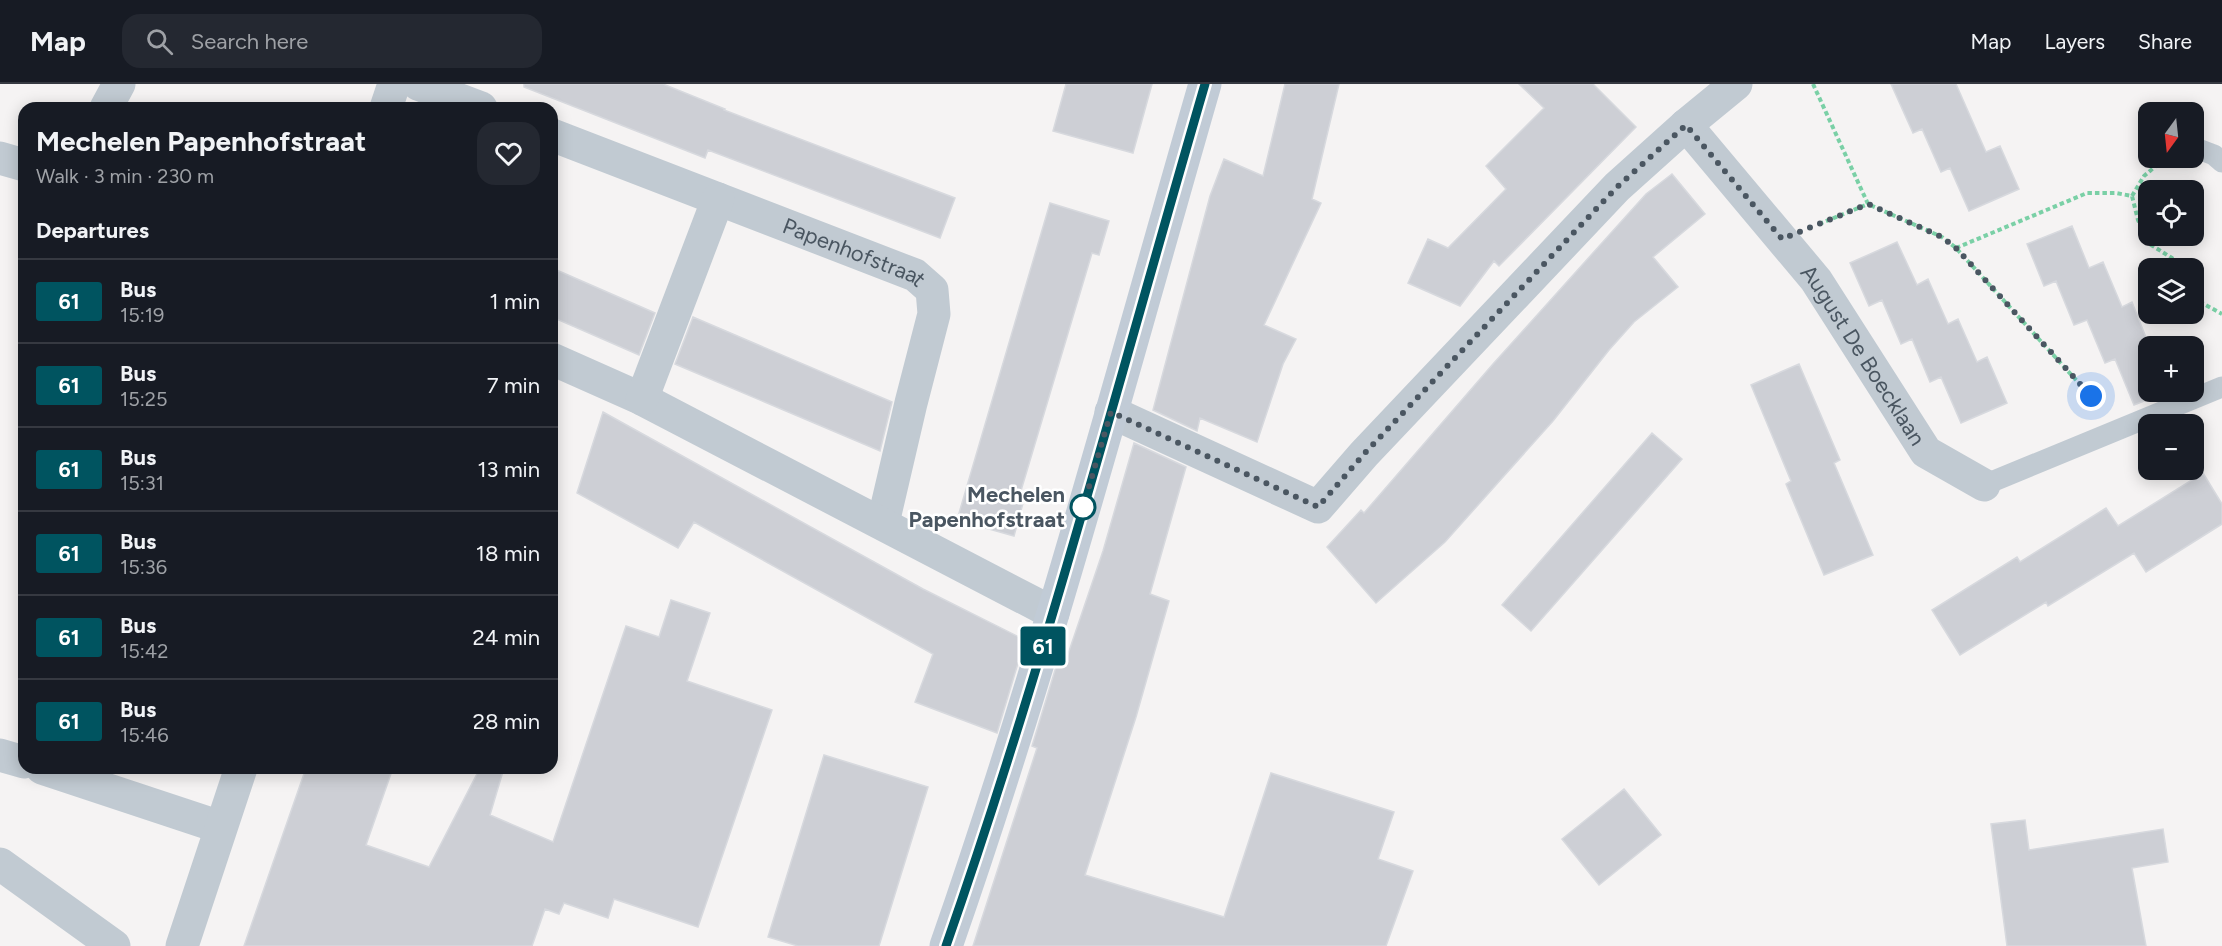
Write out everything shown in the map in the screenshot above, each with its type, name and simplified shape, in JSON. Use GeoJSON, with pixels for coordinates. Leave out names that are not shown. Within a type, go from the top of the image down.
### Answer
{"type":"FeatureCollection","features":[{"type":"Feature","properties":{"kind":"main road"},"geometry":{"type":"LineString","coordinates":[[946,946],[975,862],[1053,613],[1205,84]]}},
{"type":"Feature","properties":{"kind":"street"},"geometry":{"type":"LineString","coordinates":[[109,102],[119,84]]}},
{"type":"Feature","properties":{"kind":"street"},"geometry":{"type":"LineString","coordinates":[[388,102],[394,84]]}},
{"type":"Feature","properties":{"kind":"street"},"geometry":{"type":"LineString","coordinates":[[418,84],[465,102]]}},
{"type":"Feature","properties":{"kind":"street"},"geometry":{"type":"LineString","coordinates":[[1111,412],[1318,507],[1372,445],[1617,187],[1736,84]]}},
{"type":"Feature","properties":{"kind":"street","name":"August De Boecklaan"},"geometry":{"type":"LineString","coordinates":[[1686,125],[1816,280],[1926,452],[1984,485]]}},
{"type":"Feature","properties":{"kind":"street","name":"Papenhofstraat"},"geometry":{"type":"LineString","coordinates":[[558,137],[915,275],[932,290],[934,314],[883,524]]}},
{"type":"Feature","properties":{"kind":"street"},"geometry":{"type":"LineString","coordinates":[[0,158],[18,163]]}},
{"type":"Feature","properties":{"kind":"street"},"geometry":{"type":"LineString","coordinates":[[642,399],[718,199]]}},
{"type":"Feature","properties":{"kind":"street"},"geometry":{"type":"LineString","coordinates":[[558,362],[642,399],[1053,613]]}},
{"type":"Feature","properties":{"kind":"street"},"geometry":{"type":"LineString","coordinates":[[0,754],[18,760]]}},
{"type":"Feature","properties":{"kind":"street"},"geometry":{"type":"LineString","coordinates":[[60,774],[220,827]]}},
{"type":"Feature","properties":{"kind":"street"},"geometry":{"type":"LineString","coordinates":[[182,946],[239,774]]}},
{"type":"Feature","properties":{"kind":"street"},"geometry":{"type":"LineString","coordinates":[[0,864],[114,946]]}},
{"type":"Feature","properties":{"kind":"lane"},"geometry":{"type":"LineString","coordinates":[[2204,151],[2214,155],[2222,162]]}},
{"type":"Feature","properties":{"kind":"lane"},"geometry":{"type":"LineString","coordinates":[[1984,485],[2222,387]]}},
{"type":"Feature","properties":{"kind":"path"},"geometry":{"type":"LineString","coordinates":[[1813,84],[1868,204],[1942,237],[1956,248],[2120,428]]}},
{"type":"Feature","properties":{"kind":"path"},"geometry":{"type":"LineString","coordinates":[[2152,168],[2144,176],[2132,196],[2138,220],[2148,243],[2172,258]]}},
{"type":"Feature","properties":{"kind":"path"},"geometry":{"type":"LineString","coordinates":[[1956,248],[2087,193],[2116,193],[2132,196]]}},
{"type":"Feature","properties":{"kind":"path"},"geometry":{"type":"LineString","coordinates":[[1782,239],[1868,204]]}},
{"type":"Feature","properties":{"kind":"path"},"geometry":{"type":"LineString","coordinates":[[2204,305],[2222,314]]}},
{"type":"Feature","properties":{"kind":"building"},"geometry":{"type":"Polygon","coordinates":[[[524,84],[663,84],[724,110],[955,198],[940,238],[708,150],[705,158],[524,87],[524,84]]]}},
{"type":"Feature","properties":{"kind":"building"},"geometry":{"type":"Polygon","coordinates":[[[1066,84],[1152,84],[1133,153],[1053,131],[1066,84]]]}},
{"type":"Feature","properties":{"kind":"building"},"geometry":{"type":"Polygon","coordinates":[[[1285,84],[1339,84],[1312,199],[1321,203],[1264,325],[1296,339],[1283,364],[1257,442],[1200,418],[1197,431],[1153,410],[1210,196],[1224,159],[1263,176],[1285,84]]]}},
{"type":"Feature","properties":{"kind":"building"},"geometry":{"type":"Polygon","coordinates":[[[1519,84],[1593,84],[1636,127],[1499,266],[1494,261],[1460,306],[1408,283],[1428,239],[1448,248],[1506,189],[1486,166],[1544,108],[1519,84]]]}},
{"type":"Feature","properties":{"kind":"building"},"geometry":{"type":"Polygon","coordinates":[[[1891,84],[1956,84],[1986,152],[2000,146],[2019,189],[1969,211],[1950,168],[1941,172],[1922,129],[1913,133],[1891,84]]]}},
{"type":"Feature","properties":{"kind":"building"},"geometry":{"type":"Polygon","coordinates":[[[1672,174],[1705,214],[1653,257],[1678,287],[1634,322],[1553,421],[1445,542],[1376,603],[1327,547],[1361,510],[1364,513],[1493,364],[1646,194],[1672,174]]]}},
{"type":"Feature","properties":{"kind":"building"},"geometry":{"type":"Polygon","coordinates":[[[1050,203],[1109,221],[1099,255],[1092,253],[1020,494],[1025,496],[1014,536],[957,520],[1050,203]]]}},
{"type":"Feature","properties":{"kind":"building"},"geometry":{"type":"Polygon","coordinates":[[[2072,226],[2089,268],[2103,262],[2122,307],[2132,302],[2138,324],[2141,324],[2145,336],[2138,336],[2138,402],[2142,402],[2134,405],[2115,359],[2105,363],[2087,320],[2074,325],[2056,281],[2044,286],[2027,244],[2072,226]]]}},
{"type":"Feature","properties":{"kind":"building"},"geometry":{"type":"Polygon","coordinates":[[[1897,242],[1917,285],[1928,279],[1948,324],[1958,319],[1977,362],[1987,357],[2007,403],[1961,423],[1941,377],[1930,382],[1912,339],[1901,344],[1882,300],[1869,306],[1850,263],[1897,242]]]}},
{"type":"Feature","properties":{"kind":"building"},"geometry":{"type":"Polygon","coordinates":[[[558,271],[655,313],[639,355],[558,320],[558,271]]]}},
{"type":"Feature","properties":{"kind":"building"},"geometry":{"type":"Polygon","coordinates":[[[693,317],[892,402],[880,451],[675,364],[693,317]]]}},
{"type":"Feature","properties":{"kind":"building"},"geometry":{"type":"Polygon","coordinates":[[[1799,364],[1840,460],[1834,463],[1873,555],[1824,575],[1786,484],[1791,481],[1751,385],[1799,364]]]}},
{"type":"Feature","properties":{"kind":"building"},"geometry":{"type":"Polygon","coordinates":[[[603,412],[923,589],[1025,640],[997,733],[915,702],[933,654],[694,522],[678,548],[577,493],[603,412]]]}},
{"type":"Feature","properties":{"kind":"building"},"geometry":{"type":"Polygon","coordinates":[[[1652,433],[1682,459],[1531,631],[1502,605],[1652,433]]]}},
{"type":"Feature","properties":{"kind":"building"},"geometry":{"type":"Polygon","coordinates":[[[1134,443],[1186,467],[1150,594],[1169,601],[1136,717],[1085,875],[1224,917],[1271,773],[1394,812],[1378,859],[1413,871],[1386,946],[973,946],[1037,748],[1032,746],[1059,657],[1066,660],[1103,551],[1134,443]]]}},
{"type":"Feature","properties":{"kind":"building"},"geometry":{"type":"Polygon","coordinates":[[[2204,475],[2222,504],[2222,524],[2146,572],[2134,553],[2048,606],[2046,602],[1960,655],[1932,610],[2017,557],[2020,562],[2106,508],[2118,526],[2192,480],[2204,480],[2204,475]]]}},
{"type":"Feature","properties":{"kind":"building"},"geometry":{"type":"Polygon","coordinates":[[[671,600],[710,613],[687,681],[772,710],[698,927],[614,899],[608,918],[564,903],[559,914],[545,909],[532,946],[244,946],[304,774],[391,774],[366,845],[429,867],[477,774],[502,774],[490,815],[553,842],[626,626],[659,637],[671,600]]]}},
{"type":"Feature","properties":{"kind":"building"},"geometry":{"type":"Polygon","coordinates":[[[824,755],[928,787],[879,946],[798,946],[768,937],[824,755]]]}},
{"type":"Feature","properties":{"kind":"building"},"geometry":{"type":"Polygon","coordinates":[[[1624,789],[1661,835],[1599,885],[1562,839],[1624,789]]]}},
{"type":"Feature","properties":{"kind":"building"},"geometry":{"type":"Polygon","coordinates":[[[2025,820],[2029,850],[2163,829],[2168,862],[2132,868],[2146,946],[2007,946],[1991,824],[2025,820]]]}},
{"type":"Feature","properties":{"kind":"bus line","name":"61"},"geometry":{"type":"LineString","coordinates":[[946,946],[972,874],[1053,613],[1205,84]]}},
{"type":"Feature","properties":{"kind":"place","name":"Mechelen Papenhofstraat"},"geometry":{"type":"Point","coordinates":[1083,507]}},
{"type":"Feature","properties":{"kind":"route"},"geometry":{"type":"LineString","coordinates":[[1083,507],[1111,412],[1318,507],[1364,454],[1617,187],[1686,125],[1782,239],[1868,204],[1942,237],[1956,248],[2091,396]]}}]}
